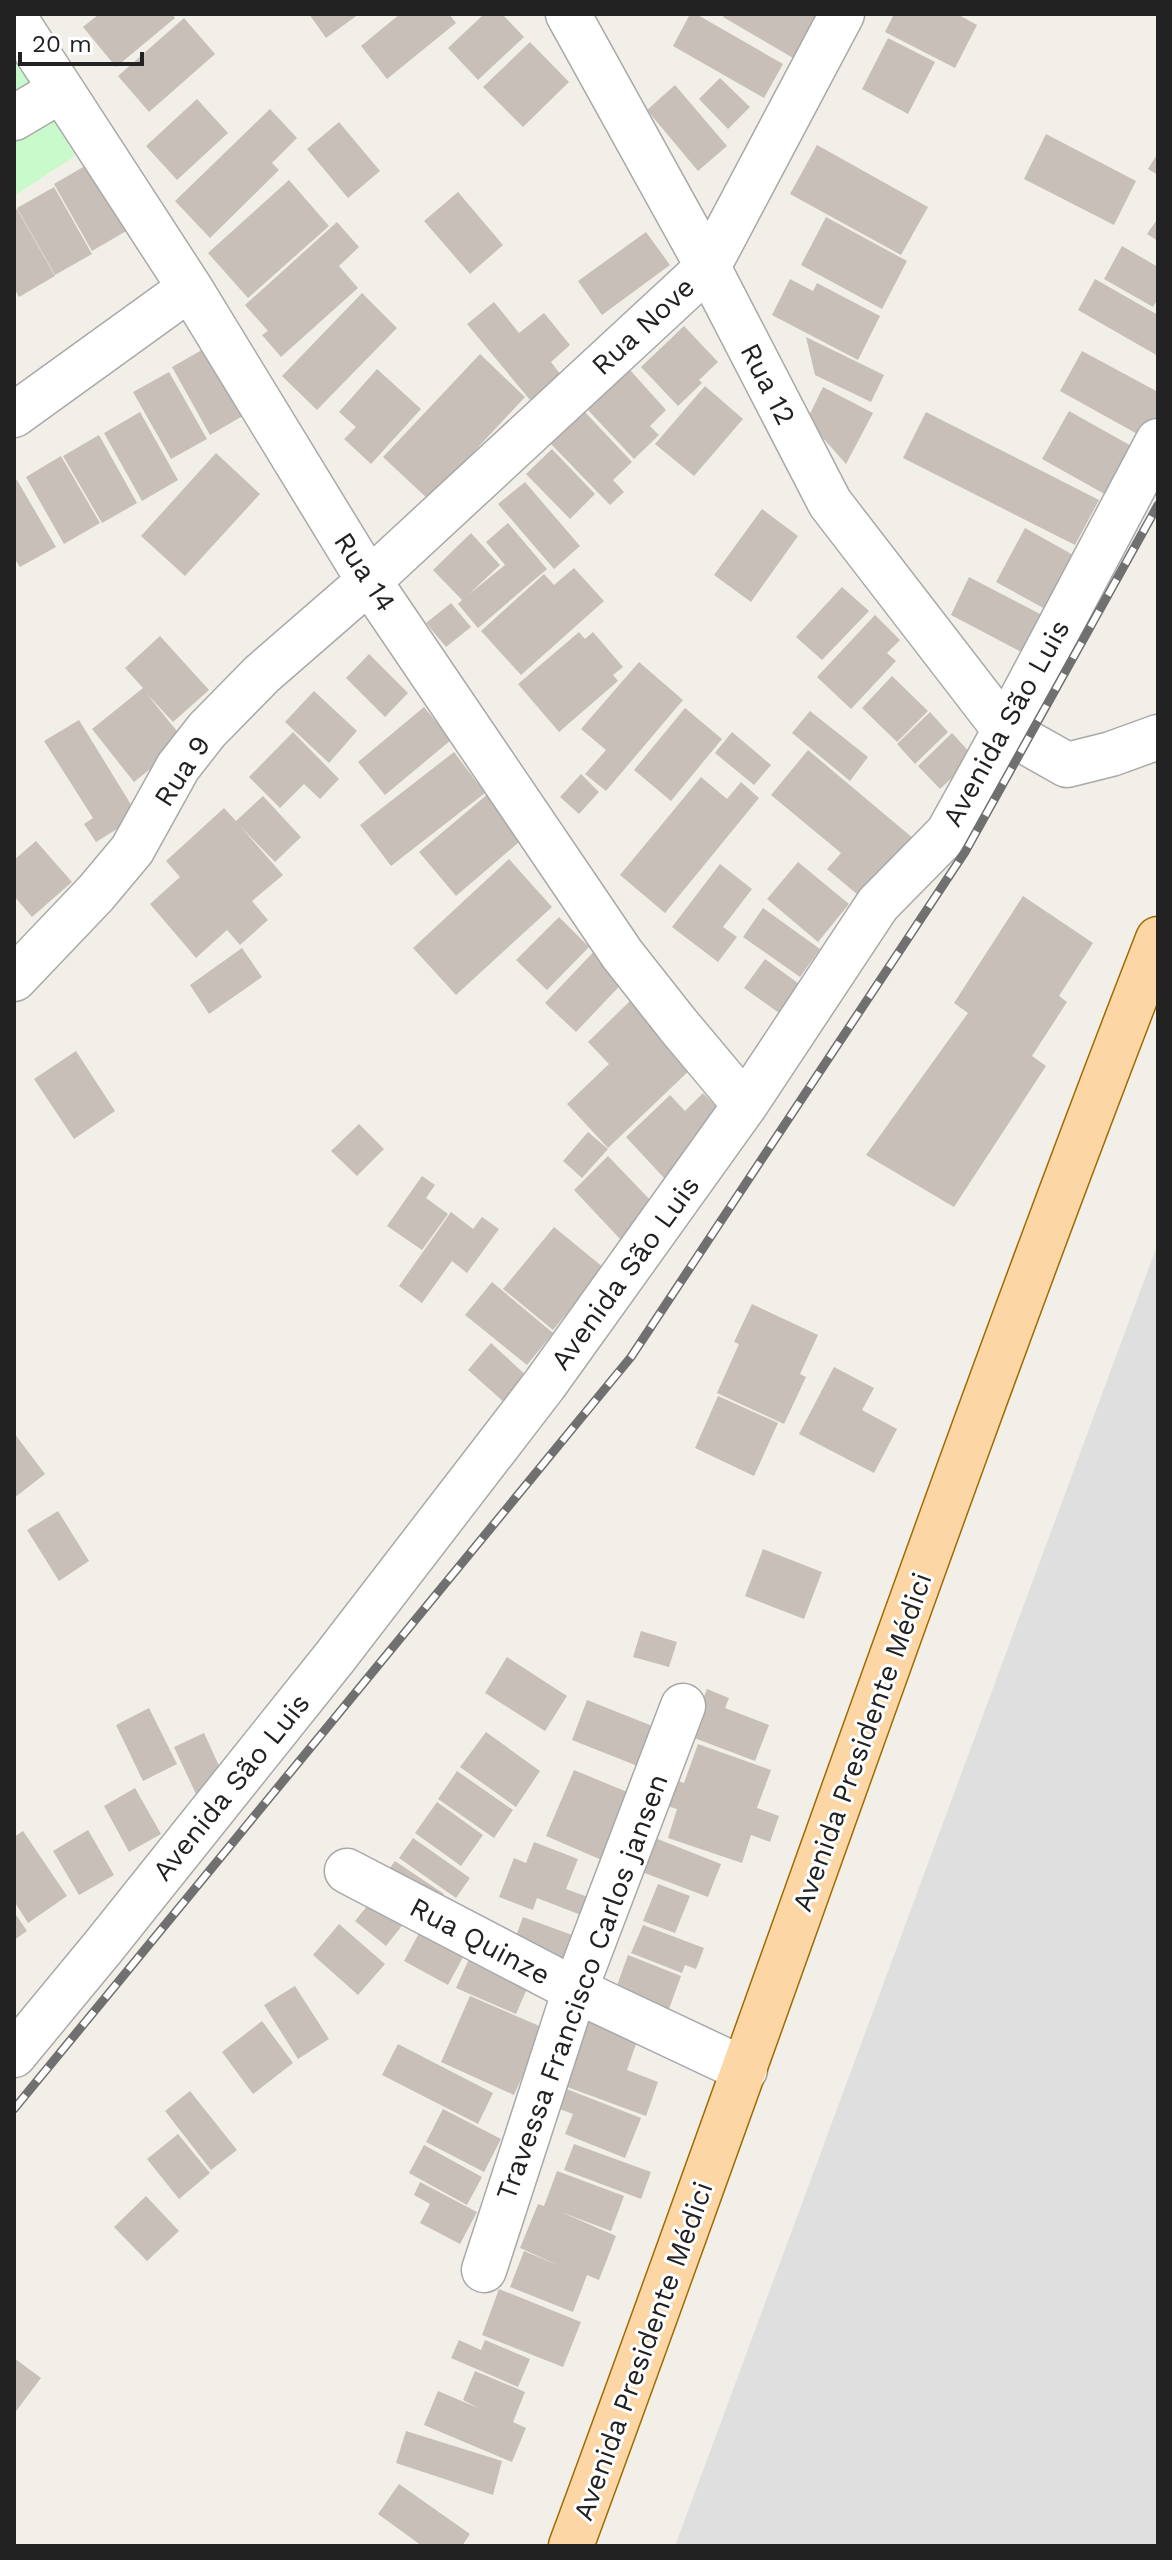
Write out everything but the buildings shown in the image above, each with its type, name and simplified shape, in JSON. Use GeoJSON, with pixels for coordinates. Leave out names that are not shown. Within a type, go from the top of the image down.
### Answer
{"type":"FeatureCollection","features":[{"type":"Feature","properties":{"kind":"main road","name":"Avenida Presidente Médici"},"geometry":{"type":"LineString","coordinates":[[571,2546],[963,1459],[1158,939]]}},
{"type":"Feature","properties":{"kind":"street","name":"Rua 12"},"geometry":{"type":"LineString","coordinates":[[568,14],[708,267],[830,503],[1005,730]]}},
{"type":"Feature","properties":{"kind":"street","name":"Rua Nove"},"geometry":{"type":"LineString","coordinates":[[369,581],[708,267],[842,14]]}},
{"type":"Feature","properties":{"kind":"street","name":"Rua 14"},"geometry":{"type":"LineString","coordinates":[[14,17],[190,288],[369,581],[622,954],[745,1105]]}},
{"type":"Feature","properties":{"kind":"street"},"geometry":{"type":"LineString","coordinates":[[14,118],[61,90]]}},
{"type":"Feature","properties":{"kind":"street"},"geometry":{"type":"LineString","coordinates":[[14,415],[190,288]]}},
{"type":"Feature","properties":{"kind":"street","name":"Avenida São Luis"},"geometry":{"type":"LineString","coordinates":[[14,2055],[152,1886],[545,1384],[745,1105],[878,904],[948,833],[1158,441]]}},
{"type":"Feature","properties":{"kind":"street","name":"Rua 9"},"geometry":{"type":"LineString","coordinates":[[14,979],[96,893],[132,850],[178,767],[207,730],[262,674],[369,581]]}},
{"type":"Feature","properties":{"kind":"street"},"geometry":{"type":"LineString","coordinates":[[1005,730],[1067,765],[1111,754],[1158,737]]}},
{"type":"Feature","properties":{"kind":"street","name":"Travessa Francisco Carlos jansen"},"geometry":{"type":"LineString","coordinates":[[484,2270],[575,1990],[683,1706]]}},
{"type":"Feature","properties":{"kind":"street","name":"Rua Quinze"},"geometry":{"type":"LineString","coordinates":[[347,1871],[575,1990],[745,2070]]}},
{"type":"Feature","properties":{"kind":"shaded area"},"geometry":{"type":"Polygon","coordinates":[[[1158,1243],[1158,2546],[675,2546],[1158,1243]]]}},
{"type":"Feature","properties":{"kind":"green space"},"geometry":{"type":"Polygon","coordinates":[[[14,53],[75,156],[14,196],[14,53]]]}},
{"type":"Feature","properties":{"kind":"railway"},"geometry":{"type":"LineString","coordinates":[[14,2109],[631,1357],[965,852],[1158,505]]}}]}
